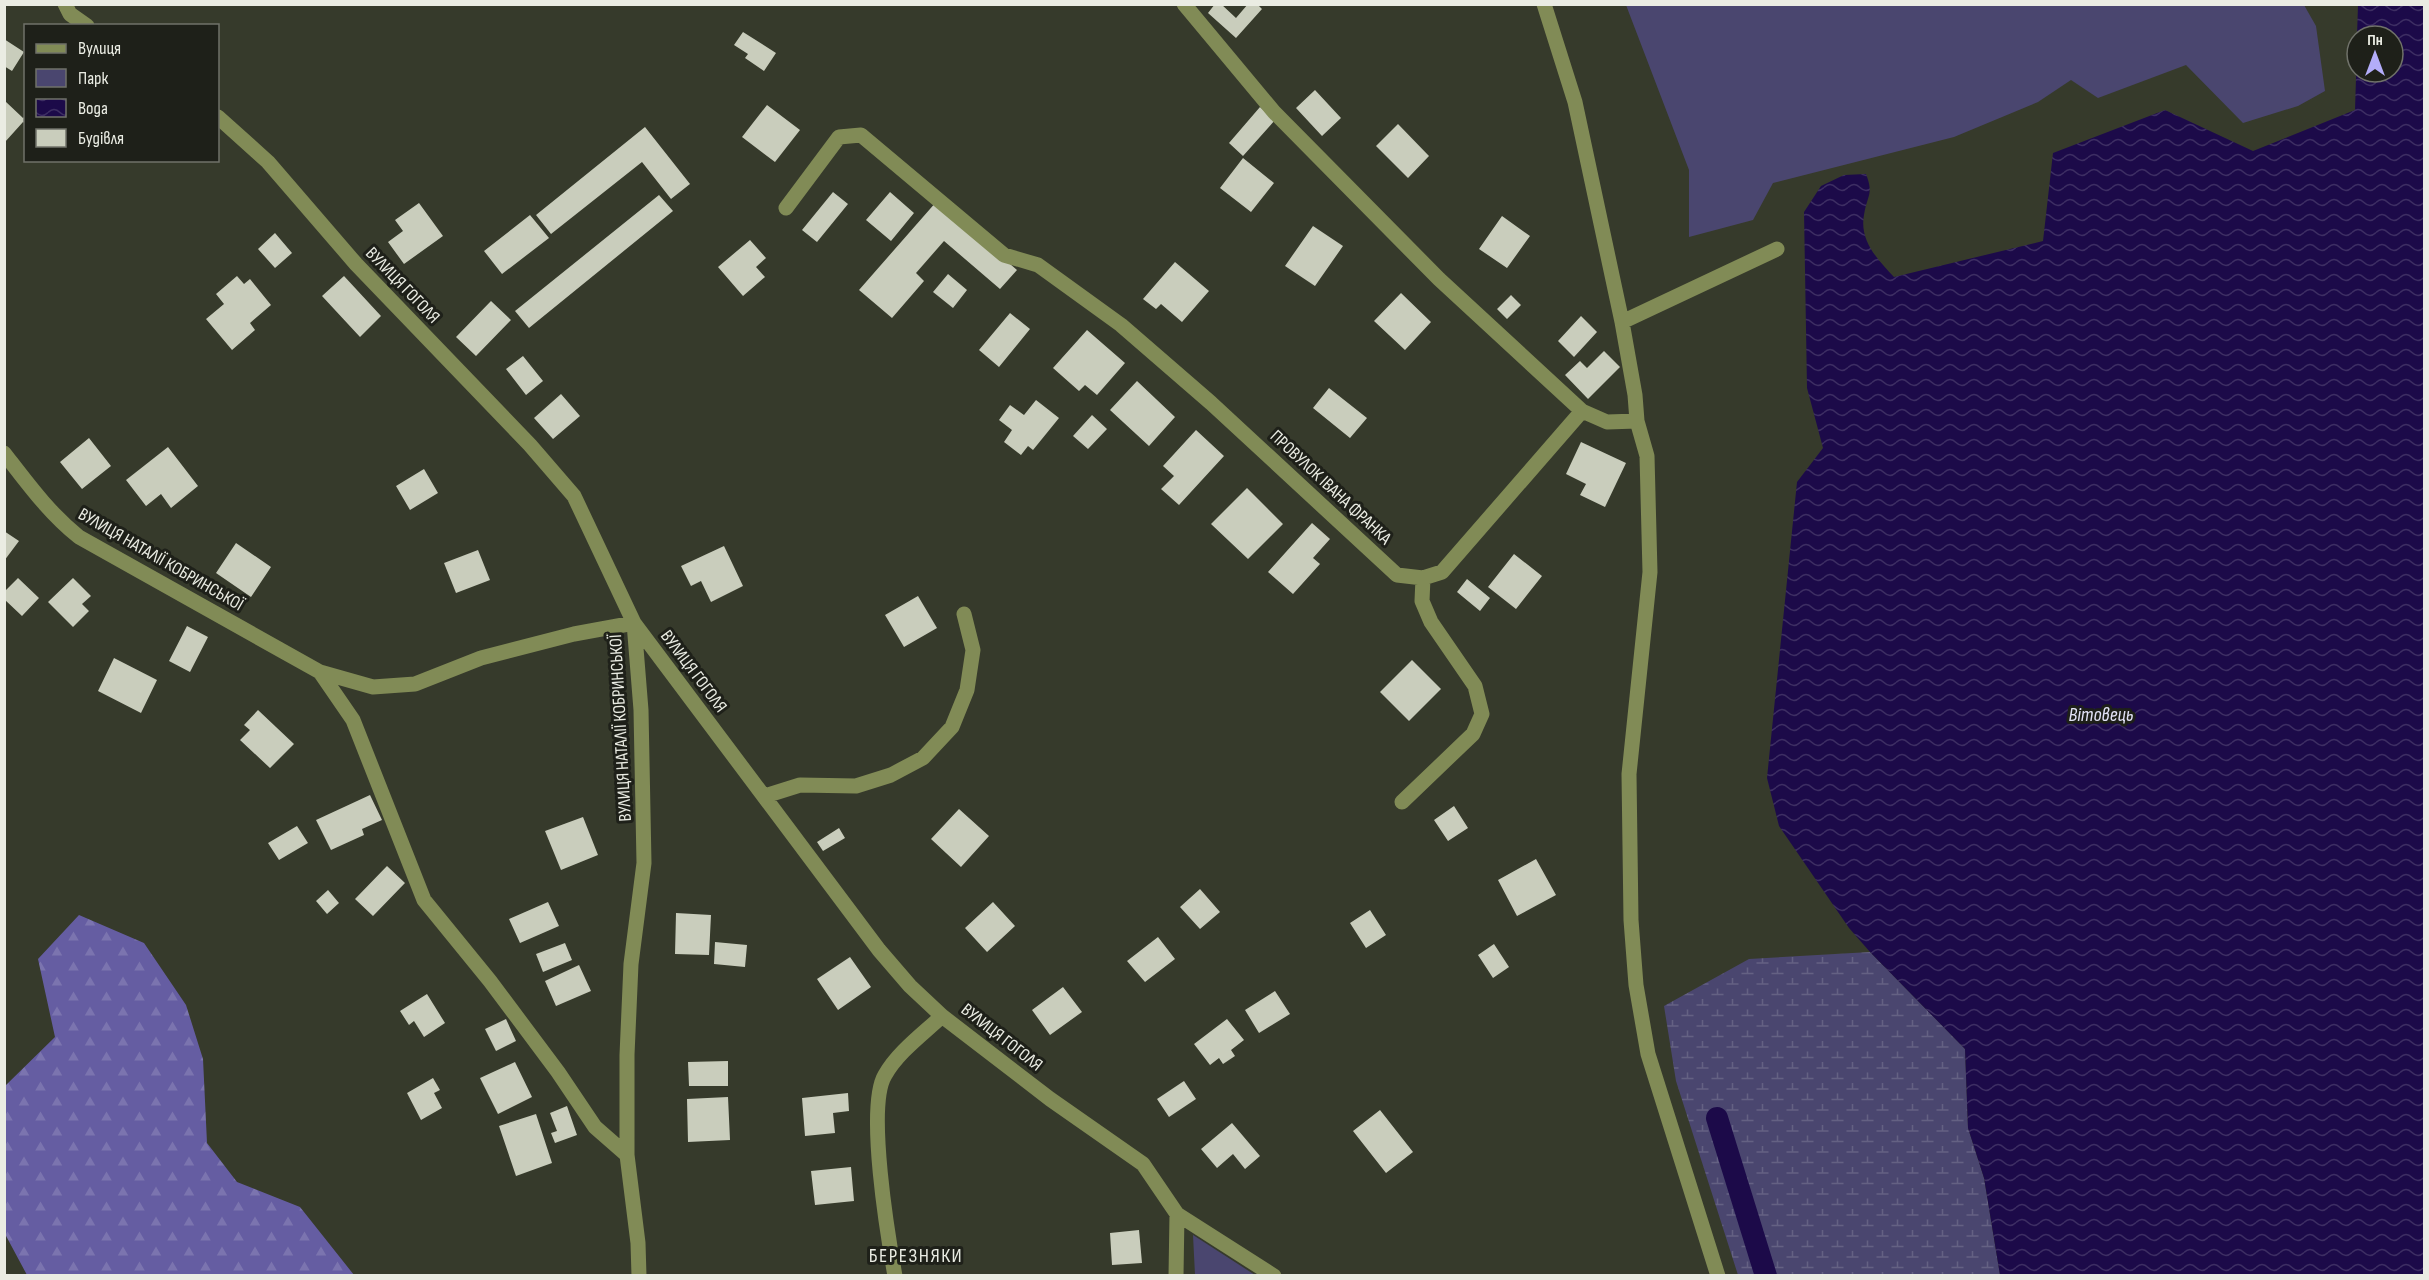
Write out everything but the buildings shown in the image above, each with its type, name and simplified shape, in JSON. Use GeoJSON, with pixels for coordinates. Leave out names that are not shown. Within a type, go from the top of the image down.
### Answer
{"type":"FeatureCollection","features":[{"type":"Feature","properties":{"kind":"street"},"geometry":{"type":"LineString","coordinates":[[65,4],[70,14],[84,24]]}},
{"type":"Feature","properties":{"kind":"street"},"geometry":{"type":"LineString","coordinates":[[1184,4],[1274,112],[1439,279],[1582,411],[1607,422],[1637,421]]}},
{"type":"Feature","properties":{"kind":"street"},"geometry":{"type":"LineString","coordinates":[[1544,4],[1575,102],[1622,322],[1635,395],[1637,421],[1647,456],[1650,572],[1629,774],[1631,920],[1636,985],[1648,1054],[1718,1275]]}},
{"type":"Feature","properties":{"kind":"street","name":"ВУЛИЦЯ ГОГОЛЯ"},"geometry":{"type":"LineString","coordinates":[[219,118],[268,162],[356,264],[530,445],[574,496],[634,622],[879,950],[910,986],[942,1016],[1050,1099],[1143,1164],[1177,1214],[1274,1275]]}},
{"type":"Feature","properties":{"kind":"street","name":"ПРОВУЛОК ІВАНА ФРАНКА"},"geometry":{"type":"LineString","coordinates":[[786,208],[839,137],[861,135],[1004,255],[1038,265],[1121,325],[1211,403],[1397,575],[1423,578]]}},
{"type":"Feature","properties":{"kind":"street"},"geometry":{"type":"LineString","coordinates":[[1622,322],[1777,249]]}},
{"type":"Feature","properties":{"kind":"street"},"geometry":{"type":"LineString","coordinates":[[1402,802],[1473,734],[1482,714],[1475,686],[1431,622],[1422,601],[1423,578],[1442,572],[1582,411]]}},
{"type":"Feature","properties":{"kind":"street","name":"ВУЛИЦЯ НАТАЛІЇ КОБРИНСЬКОЇ"},"geometry":{"type":"LineString","coordinates":[[4,453],[38,499],[58,520],[79,537],[320,672],[373,687],[415,684],[481,658],[574,634],[634,622],[641,710],[644,863],[631,964],[627,1055],[627,1155],[638,1243],[639,1275]]}},
{"type":"Feature","properties":{"kind":"street"},"geometry":{"type":"LineString","coordinates":[[765,796],[801,784],[856,786],[891,775],[923,758],[952,727],[967,690],[973,650],[964,614]]}},
{"type":"Feature","properties":{"kind":"street","name":"ВУЛИЦЯ НАТАЛІЇ КОБРИНСЬКОЇ"},"geometry":{"type":"LineString","coordinates":[[320,672],[353,720],[424,900],[497,990],[558,1072],[595,1127],[627,1155]]}},
{"type":"Feature","properties":{"kind":"street"},"geometry":{"type":"LineString","coordinates":[[895,1275],[884,1206],[879,1153],[880,1085],[897,1059],[942,1016]]}},
{"type":"Feature","properties":{"kind":"street"},"geometry":{"type":"LineString","coordinates":[[1176,1275],[1177,1214]]}},
{"type":"Feature","properties":{"kind":"green space"},"geometry":{"type":"Polygon","coordinates":[[[1626,5],[2304,5],[2316,26],[2325,91],[2298,106],[2243,123],[2186,65],[2098,98],[2071,80],[2038,102],[1954,137],[1773,183],[1753,220],[1689,237],[1689,170],[1626,5]]]}},
{"type":"Feature","properties":{"kind":"green space"},"geometry":{"type":"Polygon","coordinates":[[[79,915],[144,943],[186,1005],[203,1059],[207,1143],[237,1182],[300,1207],[354,1275],[27,1275],[5,1234],[5,1086],[55,1037],[38,959],[79,915]]]}},
{"type":"Feature","properties":{"kind":"green space"},"geometry":{"type":"Polygon","coordinates":[[[1870,952],[1965,1049],[1968,1128],[1984,1178],[2000,1275],[1738,1275],[1676,1081],[1664,1006],[1749,959],[1870,952]]]}},
{"type":"Feature","properties":{"kind":"green space"},"geometry":{"type":"Polygon","coordinates":[[[1193,1235],[1255,1275],[1195,1275],[1193,1235]]]}},
{"type":"Feature","properties":{"kind":"water","name":"Вітовець"},"geometry":{"type":"Polygon","coordinates":[[[2358,5],[2424,5],[2424,1275],[2000,1275],[1984,1178],[1968,1128],[1965,1049],[1849,928],[1779,826],[1767,778],[1797,482],[1823,448],[1807,388],[1804,212],[1821,186],[1844,175],[1866,174],[1870,191],[1864,215],[1864,233],[1872,250],[1894,277],[2043,241],[2053,153],[2165,110],[2253,151],[2355,110],[2356,84],[2405,84],[2405,24],[2357,24],[2358,5]]]}},
{"type":"Feature","properties":{"kind":"waterway"},"geometry":{"type":"LineString","coordinates":[[1717,1118],[1766,1276]]}},
{"type":"Feature","properties":{"kind":"district","name":"БЕРЕЗНЯКИ"},"geometry":{"type":"Point","coordinates":[916,1255]}}]}
